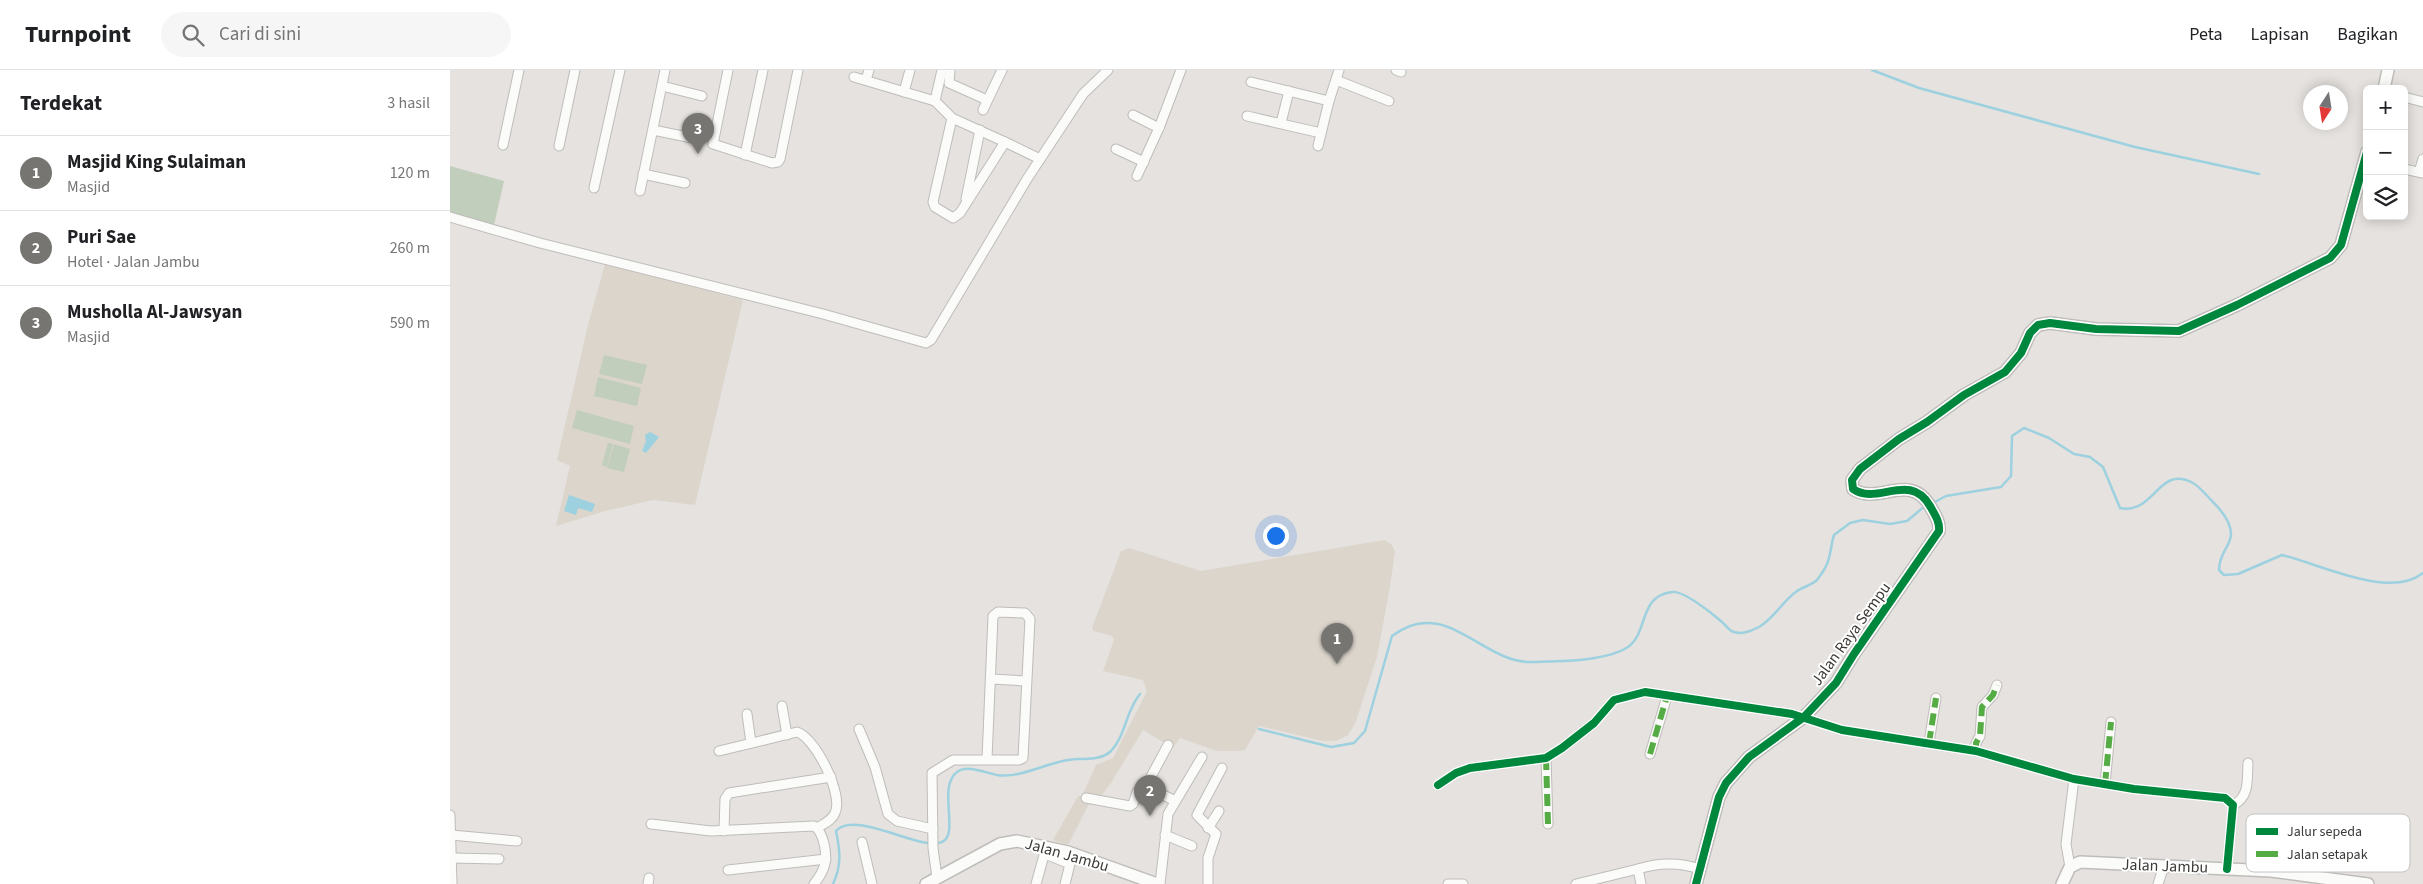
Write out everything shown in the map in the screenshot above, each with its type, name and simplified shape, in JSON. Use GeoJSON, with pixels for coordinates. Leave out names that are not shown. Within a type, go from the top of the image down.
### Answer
{"type":"FeatureCollection","features":[{"type":"Feature","properties":{"kind":"street"},"geometry":{"type":"LineString","coordinates":[[503,145],[519,70]]}},
{"type":"Feature","properties":{"kind":"street"},"geometry":{"type":"LineString","coordinates":[[559,146],[575,70]]}},
{"type":"Feature","properties":{"kind":"street"},"geometry":{"type":"LineString","coordinates":[[594,188],[620,70]]}},
{"type":"Feature","properties":{"kind":"street"},"geometry":{"type":"LineString","coordinates":[[640,191],[665,70]]}},
{"type":"Feature","properties":{"kind":"street"},"geometry":{"type":"LineString","coordinates":[[728,70],[713,144],[772,163],[778,162],[780,159],[798,70]]}},
{"type":"Feature","properties":{"kind":"street"},"geometry":{"type":"LineString","coordinates":[[745,155],[763,70]]}},
{"type":"Feature","properties":{"kind":"street"},"geometry":{"type":"LineString","coordinates":[[866,80],[869,70]]}},
{"type":"Feature","properties":{"kind":"street"},"geometry":{"type":"LineString","coordinates":[[904,92],[910,70]]}},
{"type":"Feature","properties":{"kind":"street"},"geometry":{"type":"LineString","coordinates":[[934,101],[942,70]]}},
{"type":"Feature","properties":{"kind":"street"},"geometry":{"type":"LineString","coordinates":[[950,70],[949,83],[987,100]]}},
{"type":"Feature","properties":{"kind":"street"},"geometry":{"type":"LineString","coordinates":[[982,110],[1002,70]]}},
{"type":"Feature","properties":{"kind":"street"},"geometry":{"type":"LineString","coordinates":[[450,216],[540,243],[823,314],[926,343],[931,340],[987,244],[1083,94],[1107,70]]}},
{"type":"Feature","properties":{"kind":"street"},"geometry":{"type":"LineString","coordinates":[[1137,176],[1159,128],[1181,70]]}},
{"type":"Feature","properties":{"kind":"street"},"geometry":{"type":"LineString","coordinates":[[1318,146],[1339,70]]}},
{"type":"Feature","properties":{"kind":"street"},"geometry":{"type":"LineString","coordinates":[[2385,85],[2388,70]]}},
{"type":"Feature","properties":{"kind":"street"},"geometry":{"type":"LineString","coordinates":[[854,77],[934,101],[952,118],[1040,159]]}},
{"type":"Feature","properties":{"kind":"street"},"geometry":{"type":"LineString","coordinates":[[1336,80],[1389,101]]}},
{"type":"Feature","properties":{"kind":"street"},"geometry":{"type":"LineString","coordinates":[[1251,82],[1329,101]]}},
{"type":"Feature","properties":{"kind":"street"},"geometry":{"type":"LineString","coordinates":[[662,86],[702,96]]}},
{"type":"Feature","properties":{"kind":"street"},"geometry":{"type":"LineString","coordinates":[[1281,123],[1289,91]]}},
{"type":"Feature","properties":{"kind":"street"},"geometry":{"type":"LineString","coordinates":[[2408,98],[2423,102]]}},
{"type":"Feature","properties":{"kind":"street"},"geometry":{"type":"LineString","coordinates":[[1132,115],[1159,128]]}},
{"type":"Feature","properties":{"kind":"street"},"geometry":{"type":"LineString","coordinates":[[1247,116],[1321,133]]}},
{"type":"Feature","properties":{"kind":"street"},"geometry":{"type":"LineString","coordinates":[[952,118],[933,205],[952,218],[958,216],[965,206],[1005,142]]}},
{"type":"Feature","properties":{"kind":"street"},"geometry":{"type":"LineString","coordinates":[[653,130],[692,138]]}},
{"type":"Feature","properties":{"kind":"street"},"geometry":{"type":"LineString","coordinates":[[965,206],[980,130]]}},
{"type":"Feature","properties":{"kind":"street"},"geometry":{"type":"LineString","coordinates":[[1116,149],[1144,162]]}},
{"type":"Feature","properties":{"kind":"street"},"geometry":{"type":"LineString","coordinates":[[2408,170],[2421,172],[2423,159]]}},
{"type":"Feature","properties":{"kind":"street","name":"Jalan Raya Sempu"},"geometry":{"type":"LineString","coordinates":[[1696,884],[1719,797],[1726,783],[1750,757],[1804,717],[1844,673],[1854,654],[1936,538],[1940,524],[1925,496],[1913,490],[1861,493],[1853,489],[1851,484],[1860,470],[1898,439],[1927,422],[1964,394],[2005,372],[2021,353],[2030,333],[2038,325],[2050,323],[2096,329],[2179,331],[2237,306],[2330,258],[2341,245],[2363,168]]}},
{"type":"Feature","properties":{"kind":"street"},"geometry":{"type":"LineString","coordinates":[[644,174],[685,183]]}},
{"type":"Feature","properties":{"kind":"street"},"geometry":{"type":"LineString","coordinates":[[937,878],[932,848],[932,773],[953,760],[1022,759],[1030,619],[1025,613],[994,614],[987,759]]}},
{"type":"Feature","properties":{"kind":"street"},"geometry":{"type":"LineString","coordinates":[[992,679],[1026,681]]}},
{"type":"Feature","properties":{"kind":"street"},"geometry":{"type":"LineString","coordinates":[[1976,750],[1976,743],[1980,736],[1982,707],[1993,694],[1997,685]]}},
{"type":"Feature","properties":{"kind":"street"},"geometry":{"type":"LineString","coordinates":[[1438,785],[1456,773],[1470,768],[1546,758],[1594,724],[1614,700],[1645,692],[1768,710],[1804,717],[1842,730],[1976,750],[2074,779],[2225,798],[2233,805]]}},
{"type":"Feature","properties":{"kind":"street"},"geometry":{"type":"LineString","coordinates":[[1650,754],[1667,696]]}},
{"type":"Feature","properties":{"kind":"street"},"geometry":{"type":"LineString","coordinates":[[1929,743],[1936,698]]}},
{"type":"Feature","properties":{"kind":"street"},"geometry":{"type":"LineString","coordinates":[[782,706],[787,735]]}},
{"type":"Feature","properties":{"kind":"street"},"geometry":{"type":"LineString","coordinates":[[747,714],[751,743]]}},
{"type":"Feature","properties":{"kind":"street"},"geometry":{"type":"LineString","coordinates":[[2105,784],[2111,722]]}},
{"type":"Feature","properties":{"kind":"street"},"geometry":{"type":"LineString","coordinates":[[859,729],[875,766],[888,814],[898,821],[932,833]]}},
{"type":"Feature","properties":{"kind":"street"},"geometry":{"type":"LineString","coordinates":[[719,750],[797,732],[811,741],[831,777],[837,804],[836,813],[817,828]]}},
{"type":"Feature","properties":{"kind":"street"},"geometry":{"type":"LineString","coordinates":[[1086,798],[1132,806],[1135,795],[1146,786],[1168,745]]}},
{"type":"Feature","properties":{"kind":"street"},"geometry":{"type":"LineString","coordinates":[[1158,884],[1168,814],[1202,757]]}},
{"type":"Feature","properties":{"kind":"street"},"geometry":{"type":"LineString","coordinates":[[1546,758],[1548,824]]}},
{"type":"Feature","properties":{"kind":"street"},"geometry":{"type":"LineString","coordinates":[[2233,805],[2241,801],[2246,794],[2248,763]]}},
{"type":"Feature","properties":{"kind":"street"},"geometry":{"type":"LineString","coordinates":[[1208,884],[1208,858],[1216,835],[1197,816],[1222,768]]}},
{"type":"Feature","properties":{"kind":"street"},"geometry":{"type":"LineString","coordinates":[[724,831],[725,799],[729,793],[831,777]]}},
{"type":"Feature","properties":{"kind":"street"},"geometry":{"type":"LineString","coordinates":[[2062,884],[2070,867],[2066,844],[2074,779]]}},
{"type":"Feature","properties":{"kind":"street"},"geometry":{"type":"LineString","coordinates":[[1146,786],[1175,801]]}},
{"type":"Feature","properties":{"kind":"street"},"geometry":{"type":"LineString","coordinates":[[2227,869],[2233,805]]}},
{"type":"Feature","properties":{"kind":"street"},"geometry":{"type":"LineString","coordinates":[[1208,828],[1219,811]]}},
{"type":"Feature","properties":{"kind":"street"},"geometry":{"type":"LineString","coordinates":[[450,815],[452,884]]}},
{"type":"Feature","properties":{"kind":"street"},"geometry":{"type":"LineString","coordinates":[[651,824],[724,831],[810,825],[817,828]]}},
{"type":"Feature","properties":{"kind":"street"},"geometry":{"type":"LineString","coordinates":[[814,884],[824,869],[826,859],[817,828]]}},
{"type":"Feature","properties":{"kind":"street"},"geometry":{"type":"LineString","coordinates":[[451,835],[517,841]]}},
{"type":"Feature","properties":{"kind":"street"},"geometry":{"type":"LineString","coordinates":[[1165,835],[1192,846]]}},
{"type":"Feature","properties":{"kind":"street","name":"Jalan Jambu"},"geometry":{"type":"LineString","coordinates":[[926,884],[1007,841],[1046,850],[1132,879],[1158,884]]}},
{"type":"Feature","properties":{"kind":"street"},"geometry":{"type":"LineString","coordinates":[[862,842],[872,884]]}},
{"type":"Feature","properties":{"kind":"street"},"geometry":{"type":"LineString","coordinates":[[1036,884],[1046,850],[1070,864],[1066,884]]}},
{"type":"Feature","properties":{"kind":"street"},"geometry":{"type":"LineString","coordinates":[[451,858],[499,859]]}},
{"type":"Feature","properties":{"kind":"street"},"geometry":{"type":"LineString","coordinates":[[728,870],[826,859]]}},
{"type":"Feature","properties":{"kind":"street","name":"Jalan Jambu"},"geometry":{"type":"LineString","coordinates":[[2070,867],[2080,862],[2246,870]]}},
{"type":"Feature","properties":{"kind":"street"},"geometry":{"type":"LineString","coordinates":[[1576,884],[1602,881],[1649,866],[1676,863],[1700,869]]}},
{"type":"Feature","properties":{"kind":"street"},"geometry":{"type":"LineString","coordinates":[[2158,884],[2164,866]]}},
{"type":"Feature","properties":{"kind":"street"},"geometry":{"type":"LineString","coordinates":[[1638,869],[1641,884]]}},
{"type":"Feature","properties":{"kind":"street","name":"Jalan Jambu"},"geometry":{"type":"LineString","coordinates":[[2271,872],[2368,884]]}},
{"type":"Feature","properties":{"kind":"street"},"geometry":{"type":"LineString","coordinates":[[1448,884],[1463,884]]}},
{"type":"Feature","properties":{"kind":"shaded area"},"geometry":{"type":"Polygon","coordinates":[[[605,264],[743,300],[695,505],[653,500],[605,511],[556,526],[570,466],[557,460],[588,325],[605,264]]]}},
{"type":"Feature","properties":{"kind":"shaded area"},"geometry":{"type":"Polygon","coordinates":[[[1384,540],[1391,544],[1395,551],[1390,587],[1377,657],[1355,724],[1348,735],[1336,741],[1323,741],[1259,726],[1245,750],[1217,751],[1180,738],[1173,748],[1143,730],[1111,783],[1094,805],[1089,804],[1068,845],[1053,840],[1078,796],[1082,796],[1096,765],[1113,758],[1147,691],[1143,680],[1103,671],[1114,640],[1112,636],[1094,631],[1092,628],[1121,551],[1129,548],[1201,571],[1384,540]]]}},
{"type":"Feature","properties":{"kind":"green space"},"geometry":{"type":"Polygon","coordinates":[[[450,166],[504,181],[494,225],[450,212],[450,166]]]}},
{"type":"Feature","properties":{"kind":"green space"},"geometry":{"type":"Polygon","coordinates":[[[604,355],[647,365],[642,384],[599,374],[604,355]]]}},
{"type":"Feature","properties":{"kind":"green space"},"geometry":{"type":"Polygon","coordinates":[[[598,377],[641,388],[637,406],[594,396],[598,377]]]}},
{"type":"Feature","properties":{"kind":"green space"},"geometry":{"type":"Polygon","coordinates":[[[577,410],[634,426],[630,444],[572,428],[577,410]]]}},
{"type":"Feature","properties":{"kind":"green space"},"geometry":{"type":"Polygon","coordinates":[[[608,443],[613,444],[607,467],[602,465],[608,443]]]}},
{"type":"Feature","properties":{"kind":"green space"},"geometry":{"type":"Polygon","coordinates":[[[614,444],[630,449],[624,472],[607,468],[614,444]]]}},
{"type":"Feature","properties":{"kind":"water"},"geometry":{"type":"Polygon","coordinates":[[[650,432],[659,437],[646,453],[642,451],[646,441],[645,435],[650,432]]]}},
{"type":"Feature","properties":{"kind":"water"},"geometry":{"type":"Polygon","coordinates":[[[569,495],[595,504],[592,512],[578,508],[576,515],[564,511],[569,495]]]}},
{"type":"Feature","properties":{"kind":"waterway"},"geometry":{"type":"LineString","coordinates":[[1872,70],[1919,88],[2135,147],[2259,174]]}},
{"type":"Feature","properties":{"kind":"waterway"},"geometry":{"type":"LineString","coordinates":[[1933,503],[1946,496],[2001,487],[2011,476],[2012,436],[2024,428],[2049,438],[2074,454],[2090,457],[2103,467],[2120,508],[2132,508],[2141,504],[2164,484],[2172,480],[2181,479],[2196,485],[2225,516],[2231,530],[2229,542],[2223,554],[2219,570],[2224,575],[2238,574],[2282,555],[2354,578],[2374,582],[2392,583],[2409,580],[2423,573]]}},
{"type":"Feature","properties":{"kind":"waterway"},"geometry":{"type":"LineString","coordinates":[[1259,729],[1331,747],[1354,743],[1365,731],[1392,636],[1411,625],[1429,623],[1446,626],[1496,653],[1513,659],[1531,662],[1594,658],[1607,656],[1628,647],[1639,633],[1645,615],[1654,600],[1661,595],[1677,592],[1698,603],[1732,631],[1737,633],[1750,631],[1764,624],[1797,591],[1817,580],[1828,561],[1834,535],[1850,523],[1863,520],[1890,524],[1907,521],[1925,506]]}},
{"type":"Feature","properties":{"kind":"waterway"},"geometry":{"type":"LineString","coordinates":[[833,884],[838,870],[839,858],[836,831],[845,826],[857,825],[872,827],[920,841],[942,842],[947,837],[949,830],[949,788],[951,779],[957,772],[971,769],[997,775],[1017,774],[1058,762],[1104,756],[1116,745],[1135,700],[1140,694]]}},
{"type":"Feature","properties":{"kind":"marked path"},"geometry":{"type":"LineString","coordinates":[[1976,751],[1976,743],[1980,736],[1982,707],[1993,695],[1997,685]]}},
{"type":"Feature","properties":{"kind":"marked path"},"geometry":{"type":"LineString","coordinates":[[1650,754],[1667,696]]}},
{"type":"Feature","properties":{"kind":"marked path"},"geometry":{"type":"LineString","coordinates":[[1929,743],[1936,698]]}},
{"type":"Feature","properties":{"kind":"marked path"},"geometry":{"type":"LineString","coordinates":[[2105,784],[2111,722]]}},
{"type":"Feature","properties":{"kind":"marked path"},"geometry":{"type":"LineString","coordinates":[[1546,758],[1548,824]]}},
{"type":"Feature","properties":{"kind":"cycle path"},"geometry":{"type":"LineString","coordinates":[[1696,884],[1719,797],[1726,783],[1749,757],[1804,717],[1836,683],[1939,531],[1938,522],[1930,506],[1922,496],[1913,491],[1903,490],[1872,494],[1862,493],[1853,489],[1852,480],[1860,469],[1899,439],[1927,422],[1964,395],[2005,372],[2021,353],[2030,333],[2038,325],[2050,323],[2096,329],[2179,331],[2237,305],[2330,258],[2341,245],[2363,166]]}},
{"type":"Feature","properties":{"kind":"cycle path"},"geometry":{"type":"LineString","coordinates":[[1438,785],[1456,773],[1470,768],[1546,758],[1594,723],[1614,700],[1645,692],[1792,714],[1842,730],[1976,751],[2074,779],[2134,789],[2225,798],[2233,805],[2227,869]]}},
{"type":"Feature","properties":{"kind":"place","name":"Musholla Al-Jawsyan"},"geometry":{"type":"Point","coordinates":[698,154]}},
{"type":"Feature","properties":{"kind":"place","name":"Masjid King Sulaiman"},"geometry":{"type":"Point","coordinates":[1337,664]}},
{"type":"Feature","properties":{"kind":"place","name":"Puri Sae"},"geometry":{"type":"Point","coordinates":[1150,816]}}]}
